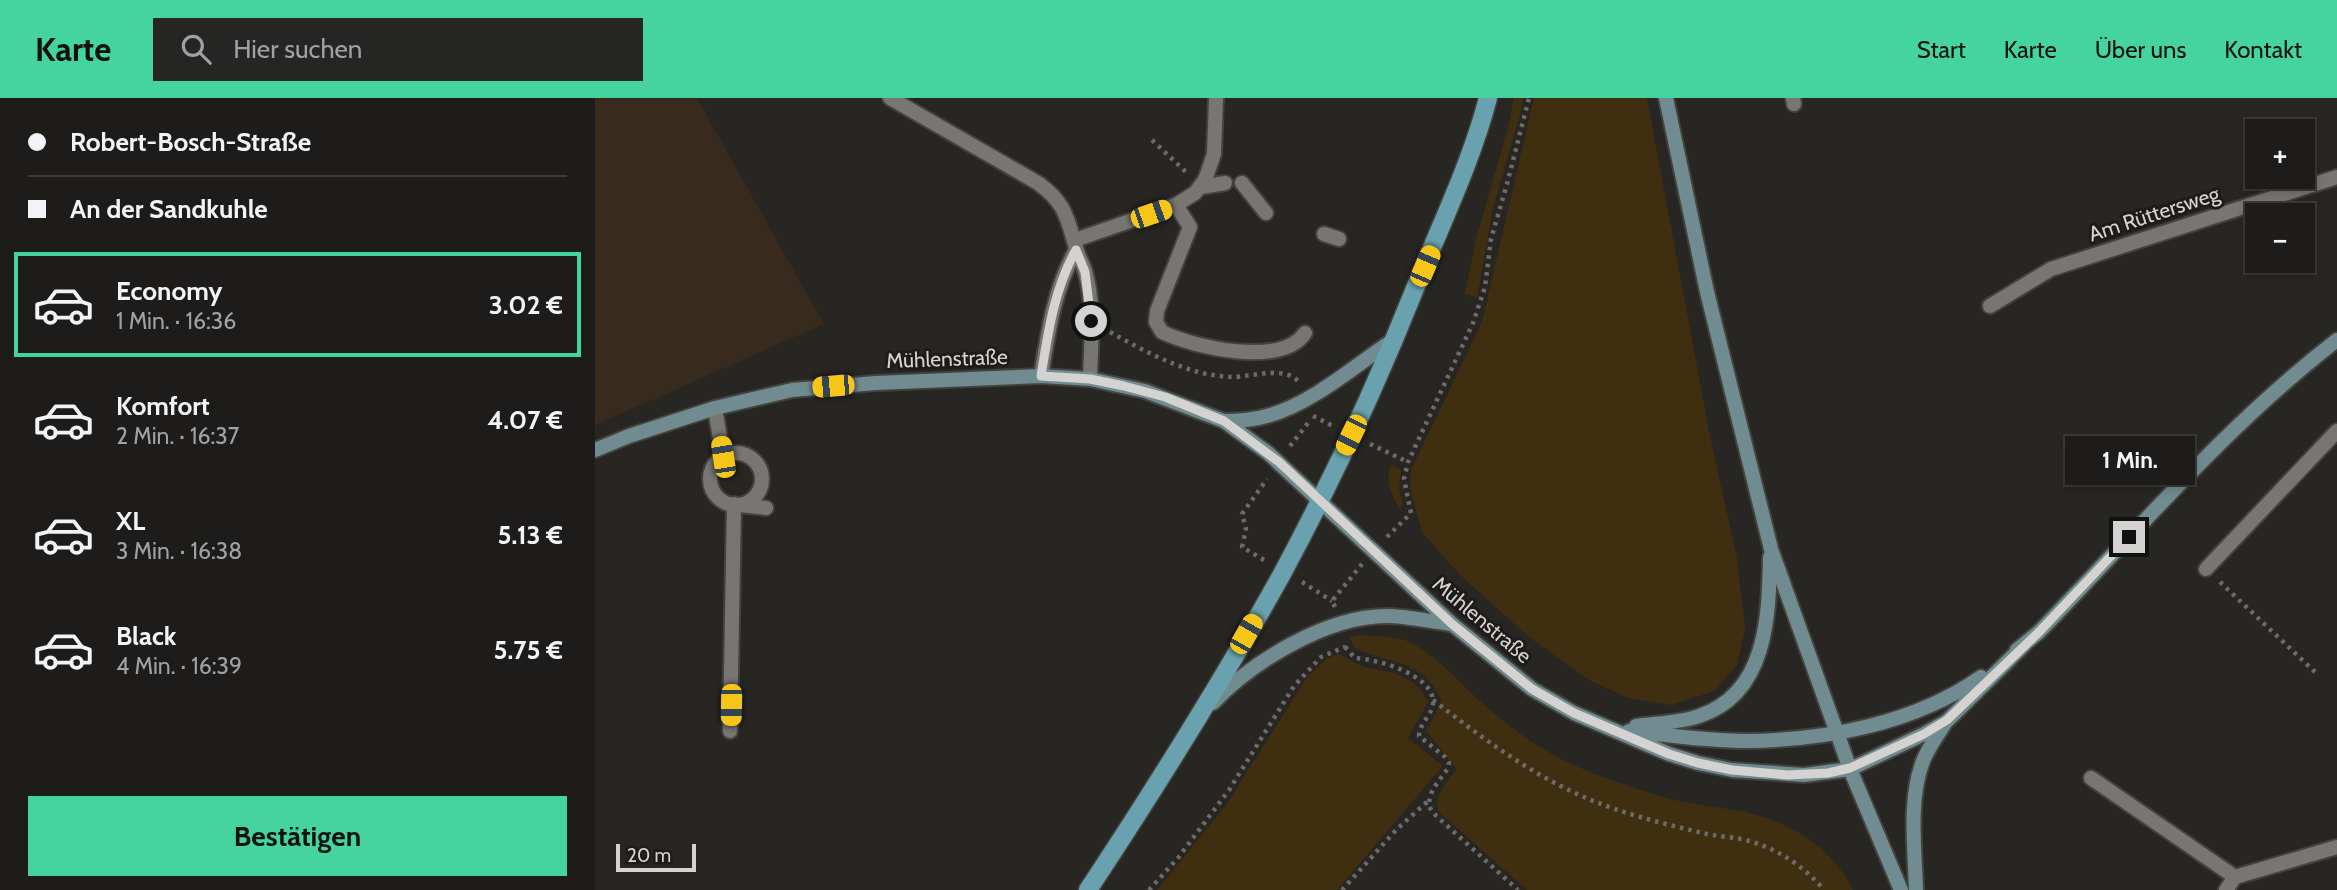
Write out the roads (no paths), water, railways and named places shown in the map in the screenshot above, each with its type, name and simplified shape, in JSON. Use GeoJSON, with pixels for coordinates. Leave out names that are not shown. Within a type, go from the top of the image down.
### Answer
{"type":"FeatureCollection","features":[{"type":"Feature","properties":{"kind":"main road"},"geometry":{"type":"LineString","coordinates":[[1088,890],[1274,587],[1319,500],[1396,338],[1461,177],[1488,98]]}},
{"type":"Feature","properties":{"kind":"main road"},"geometry":{"type":"LineString","coordinates":[[1666,98],[1711,305],[1771,548],[1850,768],[1901,890]]}},
{"type":"Feature","properties":{"kind":"main road"},"geometry":{"type":"LineString","coordinates":[[1224,421],[1256,419],[1281,411],[1335,381],[1396,338]]}},
{"type":"Feature","properties":{"kind":"main road"},"geometry":{"type":"LineString","coordinates":[[1916,890],[1916,792],[1923,761],[1947,720],[2039,632],[2238,426],[2285,381],[2337,340]]}},
{"type":"Feature","properties":{"kind":"main road","name":"Mühlenstraße"},"geometry":{"type":"LineString","coordinates":[[595,450],[715,408],[792,390],[876,383],[1041,376],[1090,379],[1165,397],[1224,421],[1279,462],[1452,624],[1532,689],[1574,713],[1684,759],[1732,770],[1804,775],[1850,768],[1924,734],[1947,720]]}},
{"type":"Feature","properties":{"kind":"main road"},"geometry":{"type":"LineString","coordinates":[[1613,729],[1698,717],[1717,709],[1742,687],[1762,649],[1766,631],[1771,548]]}},
{"type":"Feature","properties":{"kind":"main road"},"geometry":{"type":"LineString","coordinates":[[1191,726],[1228,688],[1274,654],[1341,623],[1387,616],[1452,624]]}},
{"type":"Feature","properties":{"kind":"main road","name":"Mühlenstraße"},"geometry":{"type":"LineString","coordinates":[[1613,729],[1747,741],[1837,733],[1882,722],[1929,705],[1972,684],[2024,645]]}},
{"type":"Feature","properties":{"kind":"street"},"geometry":{"type":"LineString","coordinates":[[890,98],[1045,189],[1064,209],[1085,272],[1091,321],[1090,379]]}},
{"type":"Feature","properties":{"kind":"street"},"geometry":{"type":"LineString","coordinates":[[1041,376],[1050,324],[1065,270],[1076,245],[1176,205],[1201,187],[1214,154],[1216,98]]}},
{"type":"Feature","properties":{"kind":"street","name":"Am Rüttersweg"},"geometry":{"type":"LineString","coordinates":[[1990,306],[2051,269],[2337,177]]}},
{"type":"Feature","properties":{"kind":"street"},"geometry":{"type":"LineString","coordinates":[[1201,187],[1225,183]]}},
{"type":"Feature","properties":{"kind":"street"},"geometry":{"type":"LineString","coordinates":[[1243,183],[1266,213]]}},
{"type":"Feature","properties":{"kind":"street"},"geometry":{"type":"LineString","coordinates":[[1176,205],[1190,227],[1157,311],[1158,327],[1172,335],[1237,352],[1288,347],[1299,341],[1305,333]]}},
{"type":"Feature","properties":{"kind":"street"},"geometry":{"type":"LineString","coordinates":[[1324,234],[1339,239]]}},
{"type":"Feature","properties":{"kind":"street"},"geometry":{"type":"LineString","coordinates":[[715,408],[723,457]]}},
{"type":"Feature","properties":{"kind":"street"},"geometry":{"type":"LineString","coordinates":[[2206,569],[2337,431]]}},
{"type":"Feature","properties":{"kind":"street"},"geometry":{"type":"LineString","coordinates":[[766,508],[722,501],[712,487],[712,470],[723,457],[768,453]]}},
{"type":"Feature","properties":{"kind":"street"},"geometry":{"type":"LineString","coordinates":[[736,505],[754,498],[762,484],[759,467],[748,456],[740,454]]}},
{"type":"Feature","properties":{"kind":"street"},"geometry":{"type":"LineString","coordinates":[[730,731],[736,505]]}},
{"type":"Feature","properties":{"kind":"street"},"geometry":{"type":"LineString","coordinates":[[2091,778],[2235,877]]}},
{"type":"Feature","properties":{"kind":"street"},"geometry":{"type":"LineString","coordinates":[[2226,890],[2235,877],[2337,847]]}}]}
